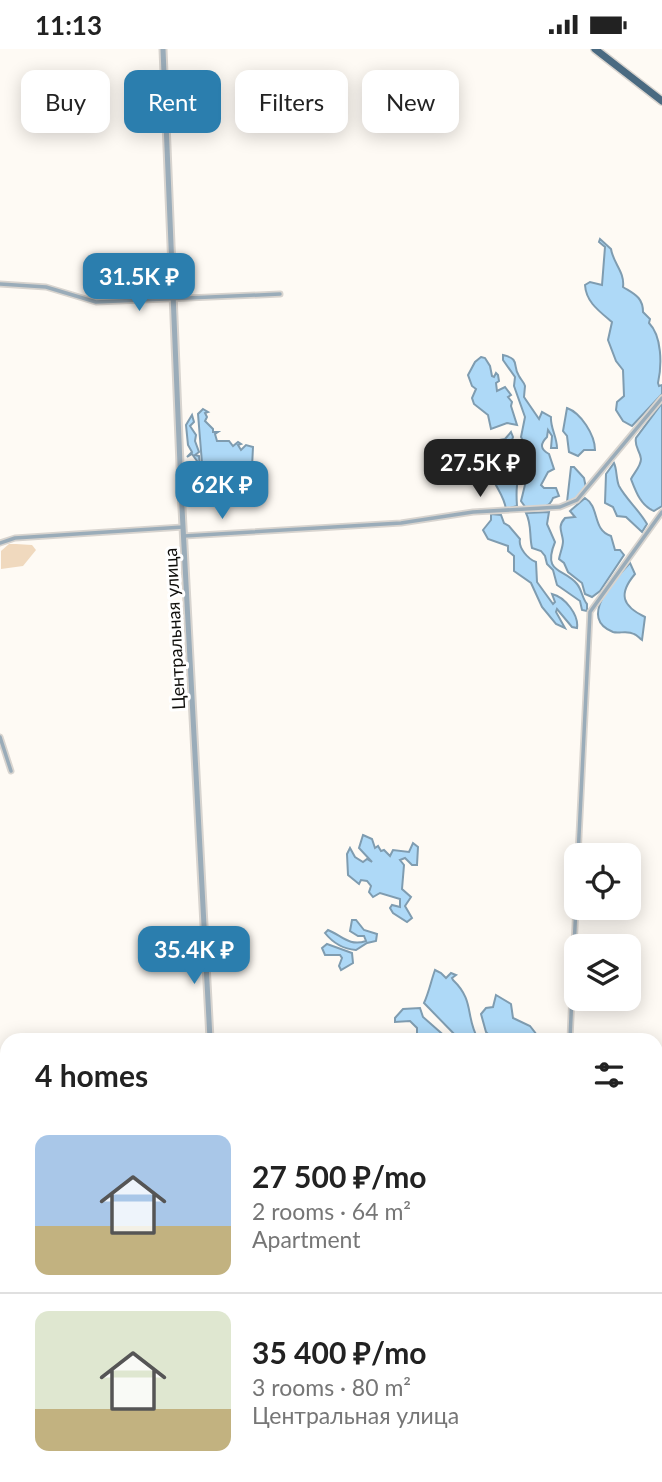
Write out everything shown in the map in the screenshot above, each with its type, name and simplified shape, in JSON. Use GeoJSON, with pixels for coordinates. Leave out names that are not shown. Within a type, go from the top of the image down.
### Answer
{"type":"FeatureCollection","features":[{"type":"Feature","properties":{"kind":"main road"},"geometry":{"type":"LineString","coordinates":[[595,49],[662,101]]}},
{"type":"Feature","properties":{"kind":"street","name":"Центральная улица"},"geometry":{"type":"LineString","coordinates":[[163,49],[183,527],[210,1033]]}},
{"type":"Feature","properties":{"kind":"street"},"geometry":{"type":"LineString","coordinates":[[0,284],[52,288],[93,302],[280,294]]}},
{"type":"Feature","properties":{"kind":"street"},"geometry":{"type":"LineString","coordinates":[[184,536],[383,525],[473,512],[560,507],[578,500],[662,398]]}},
{"type":"Feature","properties":{"kind":"street"},"geometry":{"type":"LineString","coordinates":[[579,843],[590,612],[662,512]]}},
{"type":"Feature","properties":{"kind":"street"},"geometry":{"type":"LineString","coordinates":[[0,543],[15,538],[183,527]]}},
{"type":"Feature","properties":{"kind":"street"},"geometry":{"type":"LineString","coordinates":[[0,737],[11,771]]}},
{"type":"Feature","properties":{"kind":"street"},"geometry":{"type":"LineString","coordinates":[[570,1033],[575,920]]}},
{"type":"Feature","properties":{"kind":"shaded area"},"geometry":{"type":"Polygon","coordinates":[[[9,544],[32,545],[36,550],[23,566],[1,569],[1,551],[9,544]]]}},
{"type":"Feature","properties":{"kind":"water"},"geometry":{"type":"Polygon","coordinates":[[[600,239],[611,249],[623,287],[640,299],[643,312],[650,319],[649,323],[659,343],[658,383],[659,386],[662,385],[662,394],[632,426],[623,421],[616,410],[617,402],[624,396],[623,370],[616,361],[608,340],[612,322],[594,306],[586,291],[585,285],[590,282],[602,285],[605,247],[599,242],[600,239]]]}},
{"type":"Feature","properties":{"kind":"water"},"geometry":{"type":"Polygon","coordinates":[[[503,355],[514,361],[525,386],[524,397],[539,419],[542,412],[551,417],[557,448],[551,448],[552,436],[548,430],[542,446],[549,454],[554,469],[548,472],[541,485],[544,488],[556,488],[559,496],[542,507],[526,508],[521,501],[528,469],[527,453],[521,437],[525,417],[514,386],[515,377],[503,360],[503,355]]]}},
{"type":"Feature","properties":{"kind":"water"},"geometry":{"type":"Polygon","coordinates":[[[481,357],[485,358],[490,366],[492,376],[496,373],[498,375],[497,391],[505,387],[511,395],[508,397],[512,402],[517,425],[507,423],[491,429],[488,415],[474,404],[472,398],[476,389],[468,375],[481,357]]]}},
{"type":"Feature","properties":{"kind":"water"},"geometry":{"type":"Polygon","coordinates":[[[662,403],[662,506],[654,511],[642,502],[631,479],[641,462],[636,438],[662,403]]]}},
{"type":"Feature","properties":{"kind":"water"},"geometry":{"type":"Polygon","coordinates":[[[567,408],[586,425],[593,438],[595,450],[584,450],[578,456],[569,452],[567,436],[563,431],[567,408]]]}},
{"type":"Feature","properties":{"kind":"water"},"geometry":{"type":"Polygon","coordinates":[[[203,409],[208,412],[205,413],[205,421],[213,432],[218,432],[215,434],[217,441],[229,441],[233,446],[238,442],[241,444],[238,445],[241,450],[246,445],[253,447],[252,467],[243,469],[228,483],[218,482],[209,486],[206,481],[211,484],[215,480],[204,477],[208,471],[202,463],[198,414],[203,409]]]}},
{"type":"Feature","properties":{"kind":"water"},"geometry":{"type":"Polygon","coordinates":[[[192,415],[194,422],[190,426],[196,435],[199,452],[195,455],[199,456],[200,466],[197,469],[187,468],[197,461],[192,454],[187,457],[192,452],[188,445],[186,425],[192,415]]]}},
{"type":"Feature","properties":{"kind":"water"},"geometry":{"type":"Polygon","coordinates":[[[511,432],[513,437],[509,449],[523,466],[517,486],[517,506],[506,509],[492,477],[490,464],[493,441],[505,439],[511,432]]]}},
{"type":"Feature","properties":{"kind":"water"},"geometry":{"type":"Polygon","coordinates":[[[614,463],[619,486],[647,524],[642,532],[626,517],[617,516],[613,507],[605,503],[606,474],[614,463]]]}},
{"type":"Feature","properties":{"kind":"water"},"geometry":{"type":"Polygon","coordinates":[[[571,467],[584,478],[586,488],[576,499],[567,502],[571,467]]]}},
{"type":"Feature","properties":{"kind":"water"},"geometry":{"type":"Polygon","coordinates":[[[585,498],[593,507],[601,529],[611,536],[615,550],[620,550],[624,555],[600,591],[592,597],[585,594],[582,583],[568,572],[559,559],[563,543],[561,524],[565,518],[575,517],[570,511],[585,498]]]}},
{"type":"Feature","properties":{"kind":"water"},"geometry":{"type":"Polygon","coordinates":[[[549,512],[547,524],[555,542],[551,560],[556,569],[577,584],[587,604],[587,611],[582,610],[580,601],[557,585],[545,556],[541,551],[532,548],[526,513],[549,512]]]}},
{"type":"Feature","properties":{"kind":"water"},"geometry":{"type":"Polygon","coordinates":[[[491,514],[501,515],[504,523],[520,539],[524,553],[536,562],[537,582],[553,604],[555,602],[552,594],[566,603],[576,618],[577,628],[572,627],[557,609],[565,628],[556,624],[542,607],[531,583],[514,571],[514,556],[508,551],[508,546],[488,539],[483,530],[491,520],[491,514]]]}},
{"type":"Feature","properties":{"kind":"water"},"geometry":{"type":"Polygon","coordinates":[[[630,563],[635,574],[626,588],[625,599],[631,608],[645,617],[642,640],[631,633],[613,632],[603,626],[598,618],[602,598],[630,563]]]}},
{"type":"Feature","properties":{"kind":"water"},"geometry":{"type":"Polygon","coordinates":[[[363,835],[372,839],[375,848],[378,846],[390,856],[393,850],[409,852],[413,843],[418,847],[417,865],[412,865],[405,858],[400,860],[404,865],[402,889],[411,897],[405,906],[412,918],[407,922],[390,908],[392,905],[400,907],[400,899],[380,893],[373,897],[367,881],[361,880],[359,884],[348,875],[347,854],[350,848],[355,857],[363,862],[367,859],[372,862],[359,848],[363,835]]]}},
{"type":"Feature","properties":{"kind":"water"},"geometry":{"type":"Polygon","coordinates":[[[352,920],[356,920],[364,930],[377,934],[376,941],[356,950],[339,945],[325,933],[328,930],[355,943],[366,941],[364,936],[350,931],[352,920]]]}},
{"type":"Feature","properties":{"kind":"water"},"geometry":{"type":"Polygon","coordinates":[[[224,932],[246,934],[225,939],[239,945],[232,946],[233,952],[211,954],[209,948],[222,946],[221,935],[224,932]]]}},
{"type":"Feature","properties":{"kind":"water"},"geometry":{"type":"Polygon","coordinates":[[[327,944],[352,953],[353,963],[341,970],[340,955],[325,955],[322,948],[327,944]]]}},
{"type":"Feature","properties":{"kind":"water"},"geometry":{"type":"Polygon","coordinates":[[[435,970],[446,978],[451,973],[456,975],[452,978],[467,1002],[475,1033],[453,1033],[424,1003],[435,970]]]}},
{"type":"Feature","properties":{"kind":"water"},"geometry":{"type":"Polygon","coordinates":[[[496,995],[511,1004],[513,1018],[530,1026],[535,1033],[487,1033],[481,1014],[486,1008],[493,1007],[496,995]]]}},
{"type":"Feature","properties":{"kind":"water"},"geometry":{"type":"Polygon","coordinates":[[[420,1008],[423,1017],[441,1033],[417,1033],[417,1028],[410,1021],[395,1022],[403,1009],[420,1008]]]}}]}
